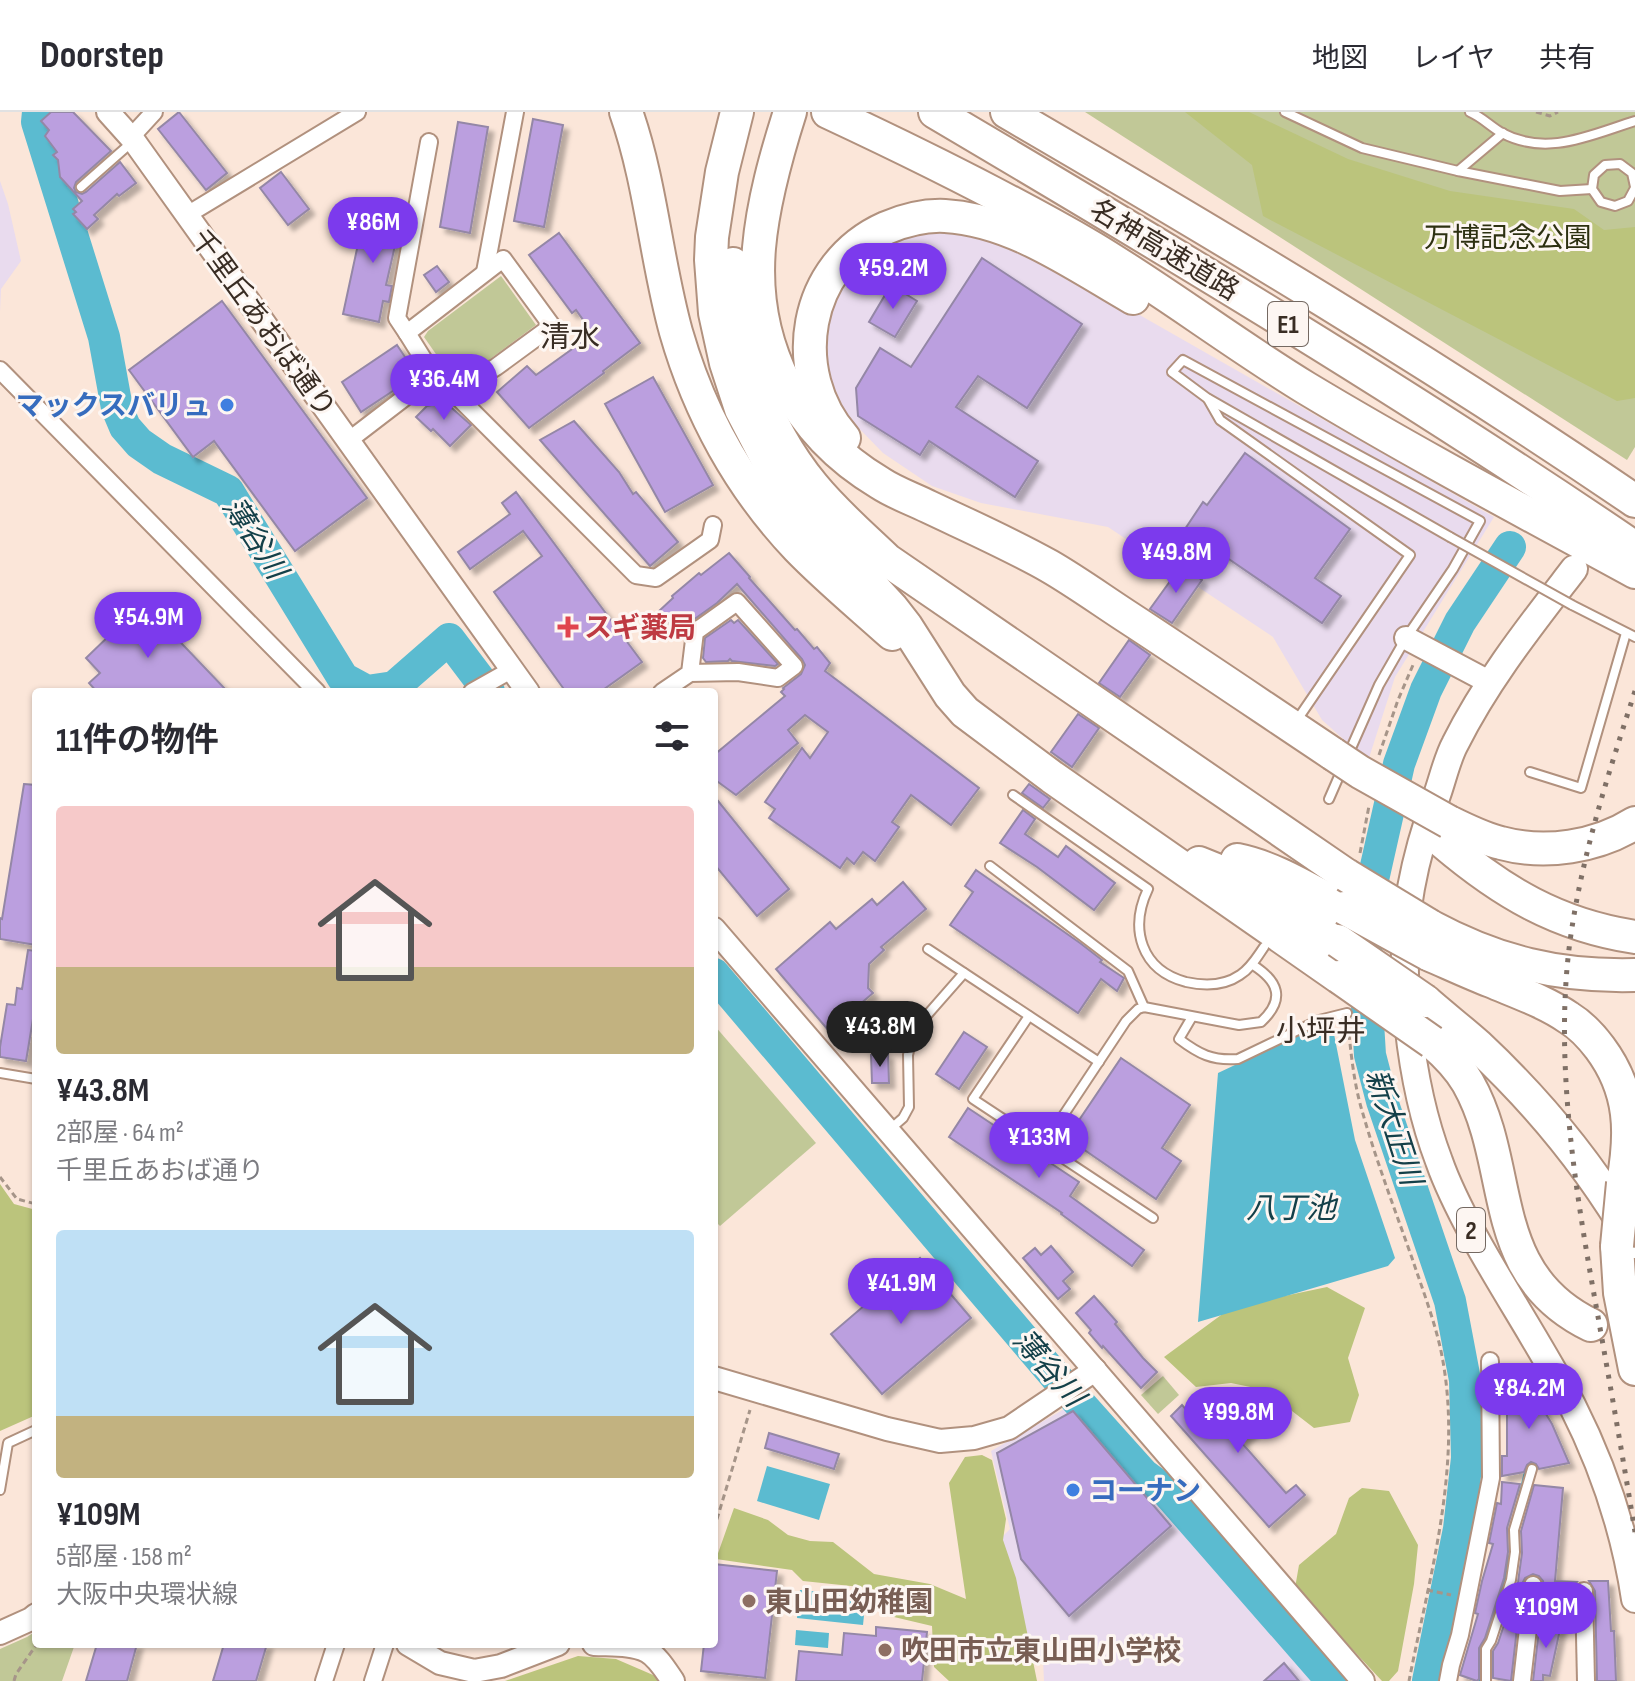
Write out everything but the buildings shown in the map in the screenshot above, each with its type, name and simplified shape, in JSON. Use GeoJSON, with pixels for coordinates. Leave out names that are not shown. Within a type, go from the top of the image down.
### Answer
{"type":"FeatureCollection","features":[{"type":"Feature","properties":{"kind":"highway"},"geometry":{"type":"LineString","coordinates":[[626,112],[676,330],[691,378],[731,459],[751,491],[799,549],[934,670]]}},
{"type":"Feature","properties":{"kind":"highway"},"geometry":{"type":"LineString","coordinates":[[737,112],[718,195],[711,260],[715,313],[733,388],[774,472],[806,515],[892,608],[950,695],[982,726],[1447,1055],[1460,1070],[1484,1120],[1504,1206],[1520,1253],[1532,1275],[1558,1306],[1591,1325]]}},
{"type":"Feature","properties":{"kind":"highway"},"geometry":{"type":"LineString","coordinates":[[759,112],[742,175],[732,252],[735,294],[745,347],[754,380],[780,438],[815,488],[840,515],[887,560],[1353,864],[1429,940],[1469,946],[1514,962],[1567,973],[1635,975]]}},
{"type":"Feature","properties":{"kind":"highway"},"geometry":{"type":"LineString","coordinates":[[790,112],[764,210],[758,271],[761,310],[777,366],[803,415],[828,443],[881,484],[1050,567],[1369,776],[1446,832],[1482,874],[1534,906],[1592,927],[1635,937]]}},
{"type":"Feature","properties":{"kind":"highway"},"geometry":{"type":"LineString","coordinates":[[829,112],[1013,203],[1093,249],[1171,297],[1303,386]]}},
{"type":"Feature","properties":{"kind":"highway","name":"名神高速道路"},"geometry":{"type":"LineString","coordinates":[[935,112],[1284,322],[1514,466],[1635,548]]}},
{"type":"Feature","properties":{"kind":"highway","name":"名神高速道路"},"geometry":{"type":"LineString","coordinates":[[1007,112],[1304,288],[1507,415],[1635,501]]}},
{"type":"Feature","properties":{"kind":"highway"},"geometry":{"type":"LineString","coordinates":[[1024,112],[1130,184]]}},
{"type":"Feature","properties":{"kind":"highway"},"geometry":{"type":"LineString","coordinates":[[965,524],[856,451],[840,434],[824,409],[814,382],[810,333],[815,309],[832,272],[863,241],[898,223],[920,217],[965,218],[1006,230],[1049,250],[1135,300],[1303,386],[1489,494],[1635,572]]}},
{"type":"Feature","properties":{"kind":"highway"},"geometry":{"type":"LineString","coordinates":[[1446,832],[1476,835],[1523,847],[1546,848],[1590,842],[1635,823]]}},
{"type":"Feature","properties":{"kind":"highway"},"geometry":{"type":"LineString","coordinates":[[1141,837],[1179,849],[1265,867],[1344,908],[1429,940],[1569,1018],[1586,1031],[1612,1064],[1626,1102],[1629,1147],[1623,1183],[1626,1244],[1620,1293],[1635,1369]]}},
{"type":"Feature","properties":{"kind":"highway"},"geometry":{"type":"LineString","coordinates":[[1141,837],[1256,886],[1425,1001],[1477,1045],[1551,1122],[1596,1181],[1626,1244]]}},
{"type":"Feature","properties":{"kind":"main road","name":"2"},"geometry":{"type":"LineString","coordinates":[[1574,569],[1489,682],[1454,746],[1419,848],[1410,890],[1404,958],[1410,1043],[1422,1103],[1439,1162],[1474,1235],[1572,1405],[1618,1517],[1635,1599]]}},
{"type":"Feature","properties":{"kind":"street","name":"千里丘あおば通り"},"geometry":{"type":"LineString","coordinates":[[108,112],[133,139],[525,688]]}},
{"type":"Feature","properties":{"kind":"street"},"geometry":{"type":"LineString","coordinates":[[133,139],[154,112]]}},
{"type":"Feature","properties":{"kind":"street"},"geometry":{"type":"LineString","coordinates":[[187,215],[357,112]]}},
{"type":"Feature","properties":{"kind":"street"},"geometry":{"type":"LineString","coordinates":[[485,272],[515,112]]}},
{"type":"Feature","properties":{"kind":"street"},"geometry":{"type":"LineString","coordinates":[[429,142],[397,318],[437,381],[454,393],[636,575],[656,578],[710,540],[713,525]]}},
{"type":"Feature","properties":{"kind":"street"},"geometry":{"type":"LineString","coordinates":[[407,333],[503,259],[552,326],[454,393]]}},
{"type":"Feature","properties":{"kind":"street"},"geometry":{"type":"LineString","coordinates":[[0,370],[313,688]]}},
{"type":"Feature","properties":{"kind":"street"},"geometry":{"type":"LineString","coordinates":[[348,441],[408,395],[437,381]]}},
{"type":"Feature","properties":{"kind":"street"},"geometry":{"type":"LineString","coordinates":[[668,688],[690,673],[738,672],[778,678],[794,666],[737,602],[695,632],[690,673]]}},
{"type":"Feature","properties":{"kind":"street"},"geometry":{"type":"LineString","coordinates":[[1417,645],[1489,682]]}},
{"type":"Feature","properties":{"kind":"street"},"geometry":{"type":"LineString","coordinates":[[479,688],[511,670]]}},
{"type":"Feature","properties":{"kind":"street"},"geometry":{"type":"LineString","coordinates":[[718,934],[888,1132],[1086,1376],[1363,1681]]}},
{"type":"Feature","properties":{"kind":"street"},"geometry":{"type":"LineString","coordinates":[[1448,1681],[1491,1478],[1490,1361]]}},
{"type":"Feature","properties":{"kind":"street"},"geometry":{"type":"LineString","coordinates":[[718,1379],[887,1429],[940,1441],[974,1438],[1009,1428],[1086,1376]]}},
{"type":"Feature","properties":{"kind":"street"},"geometry":{"type":"LineString","coordinates":[[1522,1681],[1533,1585]]}},
{"type":"Feature","properties":{"kind":"street"},"geometry":{"type":"LineString","coordinates":[[1584,1591],[1586,1681]]}},
{"type":"Feature","properties":{"kind":"street"},"geometry":{"type":"LineString","coordinates":[[0,1633],[32,1618]]}},
{"type":"Feature","properties":{"kind":"street"},"geometry":{"type":"LineString","coordinates":[[324,1681],[335,1648]]}},
{"type":"Feature","properties":{"kind":"street"},"geometry":{"type":"LineString","coordinates":[[373,1681],[384,1648]]}},
{"type":"Feature","properties":{"kind":"street"},"geometry":{"type":"LineString","coordinates":[[415,1648],[440,1663],[474,1671],[501,1666],[548,1648]]}},
{"type":"Feature","properties":{"kind":"street"},"geometry":{"type":"LineString","coordinates":[[636,1648],[647,1651],[673,1681]]}},
{"type":"Feature","properties":{"kind":"lane"},"geometry":{"type":"LineString","coordinates":[[1285,112],[1362,148],[1560,191],[1592,189]]}},
{"type":"Feature","properties":{"kind":"lane"},"geometry":{"type":"LineString","coordinates":[[1470,112],[1503,133],[1534,145],[1562,144],[1635,121]]}},
{"type":"Feature","properties":{"kind":"lane"},"geometry":{"type":"LineString","coordinates":[[1458,171],[1503,133]]}},
{"type":"Feature","properties":{"kind":"lane"},"geometry":{"type":"LineString","coordinates":[[81,187],[133,139]]}},
{"type":"Feature","properties":{"kind":"lane"},"geometry":{"type":"LineString","coordinates":[[1620,164],[1632,173],[1635,187],[1628,201],[1615,206],[1601,202],[1592,189],[1594,175],[1605,165],[1620,164]]}},
{"type":"Feature","properties":{"kind":"lane"},"geometry":{"type":"LineString","coordinates":[[1329,799],[1379,685],[1417,645],[1453,569],[1480,521],[1183,360],[1172,372],[1207,398],[1450,537],[1572,605],[1631,635],[1581,788],[1530,772]]}},
{"type":"Feature","properties":{"kind":"lane"},"geometry":{"type":"LineString","coordinates":[[1207,398],[1220,420],[1410,555],[1292,727]]}},
{"type":"Feature","properties":{"kind":"lane"},"geometry":{"type":"LineString","coordinates":[[1013,795],[1148,889],[1138,927],[1145,950],[1160,970],[1181,980],[1206,985],[1229,980],[1253,965],[1264,947]]}},
{"type":"Feature","properties":{"kind":"lane"},"geometry":{"type":"LineString","coordinates":[[990,866],[1128,971],[1144,1007]]}},
{"type":"Feature","properties":{"kind":"lane"},"geometry":{"type":"LineString","coordinates":[[928,949],[1099,1062]]}},
{"type":"Feature","properties":{"kind":"lane"},"geometry":{"type":"LineString","coordinates":[[1043,1146],[1126,1021],[1138,1009],[1144,1007],[1239,1025],[1261,1022],[1275,1006],[1276,988],[1266,973],[1253,965]]}},
{"type":"Feature","properties":{"kind":"lane"},"geometry":{"type":"LineString","coordinates":[[888,1132],[903,1118],[909,1107],[908,1055],[914,1030],[964,973]]}},
{"type":"Feature","properties":{"kind":"lane"},"geometry":{"type":"LineString","coordinates":[[1192,1017],[1179,1039],[1200,1055],[1224,1060],[1238,1059],[1319,1020],[1347,1013]]}},
{"type":"Feature","properties":{"kind":"lane"},"geometry":{"type":"LineString","coordinates":[[1029,1016],[973,1099],[1153,1218]]}},
{"type":"Feature","properties":{"kind":"lane"},"geometry":{"type":"LineString","coordinates":[[0,1073],[32,1078]]}},
{"type":"Feature","properties":{"kind":"lane"},"geometry":{"type":"LineString","coordinates":[[0,1490],[8,1443],[32,1432]]}},
{"type":"Feature","properties":{"kind":"lane"},"geometry":{"type":"LineString","coordinates":[[1486,1681],[1486,1649],[1511,1580],[1514,1530],[1532,1469]]}},
{"type":"Feature","properties":{"kind":"path"},"geometry":{"type":"LineString","coordinates":[[1536,112],[1550,116],[1558,112]]}},
{"type":"Feature","properties":{"kind":"path"},"geometry":{"type":"LineString","coordinates":[[1353,864],[1369,776],[1417,645]]}},
{"type":"Feature","properties":{"kind":"path"},"geometry":{"type":"LineString","coordinates":[[1347,1013],[1362,1111],[1428,1304],[1441,1352],[1447,1402],[1449,1445],[1445,1499],[1409,1681]]}},
{"type":"Feature","properties":{"kind":"path"},"geometry":{"type":"LineString","coordinates":[[0,1177],[17,1199],[32,1203]]}},
{"type":"Feature","properties":{"kind":"path"},"geometry":{"type":"LineString","coordinates":[[718,1516],[753,1400]]}},
{"type":"Feature","properties":{"kind":"path"},"geometry":{"type":"LineString","coordinates":[[1427,1590],[1467,1598]]}},
{"type":"Feature","properties":{"kind":"path"},"geometry":{"type":"LineString","coordinates":[[14,1681],[34,1648]]}},
{"type":"Feature","properties":{"kind":"shaded area"},"geometry":{"type":"Polygon","coordinates":[[[0,181],[21,261],[1,289],[0,312],[0,181]]]}},
{"type":"Feature","properties":{"kind":"shaded area"},"geometry":{"type":"Polygon","coordinates":[[[943,228],[983,236],[1038,257],[1494,517],[1395,677],[1368,761],[1322,720],[1273,637],[1108,527],[981,503],[932,486],[883,453],[847,416],[827,371],[824,331],[842,282],[874,251],[909,232],[943,228]]]}},
{"type":"Feature","properties":{"kind":"shaded area"},"geometry":{"type":"Polygon","coordinates":[[[1073,1404],[1214,1561],[1314,1681],[1044,1681],[1043,1660],[1012,1613],[994,1545],[1010,1529],[991,1451],[1073,1404]]]}},
{"type":"Feature","properties":{"kind":"green space","name":"万博記念公園"},"geometry":{"type":"Polygon","coordinates":[[[1085,112],[1635,112],[1635,447],[1627,460],[1085,112]]]}},
{"type":"Feature","properties":{"kind":"green space"},"geometry":{"type":"Polygon","coordinates":[[[1185,112],[1249,112],[1348,159],[1450,191],[1574,209],[1604,230],[1635,227],[1635,398],[1617,401],[1263,216],[1252,165],[1185,112]]]}},
{"type":"Feature","properties":{"kind":"green space"},"geometry":{"type":"Polygon","coordinates":[[[501,276],[536,325],[474,371],[452,377],[424,337],[501,276]]]}},
{"type":"Feature","properties":{"kind":"green space"},"geometry":{"type":"Polygon","coordinates":[[[718,1030],[816,1143],[720,1226],[718,1224],[718,1030]]]}},
{"type":"Feature","properties":{"kind":"green space"},"geometry":{"type":"Polygon","coordinates":[[[0,1184],[14,1204],[32,1209],[32,1417],[0,1431],[0,1184]]]}},
{"type":"Feature","properties":{"kind":"green space"},"geometry":{"type":"Polygon","coordinates":[[[1327,1287],[1365,1308],[1348,1358],[1359,1395],[1350,1422],[1314,1428],[1265,1390],[1231,1383],[1196,1387],[1164,1357],[1232,1307],[1327,1287]]]}},
{"type":"Feature","properties":{"kind":"green space"},"geometry":{"type":"Polygon","coordinates":[[[1163,1376],[1179,1395],[1158,1414],[1141,1395],[1163,1376]]]}},
{"type":"Feature","properties":{"kind":"green space"},"geometry":{"type":"Polygon","coordinates":[[[982,1455],[992,1460],[1006,1519],[1003,1540],[1016,1578],[1037,1681],[949,1681],[934,1667],[932,1626],[894,1617],[877,1591],[803,1581],[792,1570],[718,1559],[734,1508],[768,1520],[788,1535],[810,1541],[833,1542],[874,1574],[930,1584],[966,1599],[949,1483],[965,1457],[982,1455]]]}},
{"type":"Feature","properties":{"kind":"green space"},"geometry":{"type":"Polygon","coordinates":[[[1362,1488],[1389,1491],[1418,1545],[1398,1671],[1389,1681],[1382,1681],[1295,1588],[1299,1565],[1336,1534],[1349,1498],[1362,1488]]]}},
{"type":"Feature","properties":{"kind":"green space"},"geometry":{"type":"Polygon","coordinates":[[[32,1634],[32,1648],[74,1648],[62,1681],[0,1681],[0,1649],[32,1634]]]}},
{"type":"Feature","properties":{"kind":"green space"},"geometry":{"type":"Polygon","coordinates":[[[578,1656],[616,1659],[662,1681],[505,1681],[578,1656]]]}},
{"type":"Feature","properties":{"kind":"water","name":"八丁池"},"geometry":{"type":"Polygon","coordinates":[[[1326,1022],[1332,1024],[1355,1140],[1395,1258],[1388,1266],[1198,1322],[1218,1073],[1326,1022]]]}},
{"type":"Feature","properties":{"kind":"water"},"geometry":{"type":"Polygon","coordinates":[[[767,1466],[830,1484],[819,1520],[757,1501],[767,1466]]]}},
{"type":"Feature","properties":{"kind":"water"},"geometry":{"type":"Polygon","coordinates":[[[800,1590],[866,1596],[863,1625],[797,1618],[800,1590]]]}},
{"type":"Feature","properties":{"kind":"water"},"geometry":{"type":"Polygon","coordinates":[[[796,1630],[829,1633],[828,1648],[795,1645],[796,1630]]]}},
{"type":"Feature","properties":{"kind":"waterway","name":"薄谷川"},"geometry":{"type":"LineString","coordinates":[[38,112],[37,122],[104,337],[117,408],[125,427],[139,443],[162,459],[228,491],[343,678],[361,688]]}},
{"type":"Feature","properties":{"kind":"waterway","name":"新大正川"},"geometry":{"type":"LineString","coordinates":[[1428,1681],[1459,1529],[1467,1458],[1465,1380],[1450,1301],[1382,1101],[1370,1055],[1366,953],[1372,884],[1399,764],[1426,690],[1460,622],[1510,547]]}},
{"type":"Feature","properties":{"kind":"waterway","name":"薄谷川"},"geometry":{"type":"LineString","coordinates":[[387,688],[394,687],[449,639],[486,688]]}},
{"type":"Feature","properties":{"kind":"waterway","name":"薄谷川"},"geometry":{"type":"LineString","coordinates":[[718,979],[1055,1376],[1143,1474],[1166,1491],[1332,1681]]}},
{"type":"Feature","properties":{"kind":"waterway"},"geometry":{"type":"LineString","coordinates":[[1521,1494],[1528,1466],[1533,1459]]}},
{"type":"Feature","properties":{"kind":"waterway"},"geometry":{"type":"LineString","coordinates":[[1482,1681],[1482,1646],[1511,1555]]}},
{"type":"Feature","properties":{"kind":"railway"},"geometry":{"type":"LineString","coordinates":[[1635,691],[1605,786],[1580,883],[1565,994],[1566,1085],[1575,1177],[1635,1532]]}},
{"type":"Feature","properties":{"kind":"place","name":"マックスバリュ"},"geometry":{"type":"Point","coordinates":[227,405]}},
{"type":"Feature","properties":{"kind":"place","name":"スギ薬局"},"geometry":{"type":"Point","coordinates":[568,627]}},
{"type":"Feature","properties":{"kind":"place","name":"コーナン"},"geometry":{"type":"Point","coordinates":[1073,1490]}},
{"type":"Feature","properties":{"kind":"place","name":"東山田幼稚園"},"geometry":{"type":"Point","coordinates":[749,1601]}},
{"type":"Feature","properties":{"kind":"place","name":"吹田市立東山田小学校"},"geometry":{"type":"Point","coordinates":[885,1650]}},
{"type":"Feature","properties":{"kind":"district","name":"清水"},"geometry":{"type":"Point","coordinates":[570,337]}},
{"type":"Feature","properties":{"kind":"district","name":"小坪井"},"geometry":{"type":"Point","coordinates":[1321,1031]}}]}
